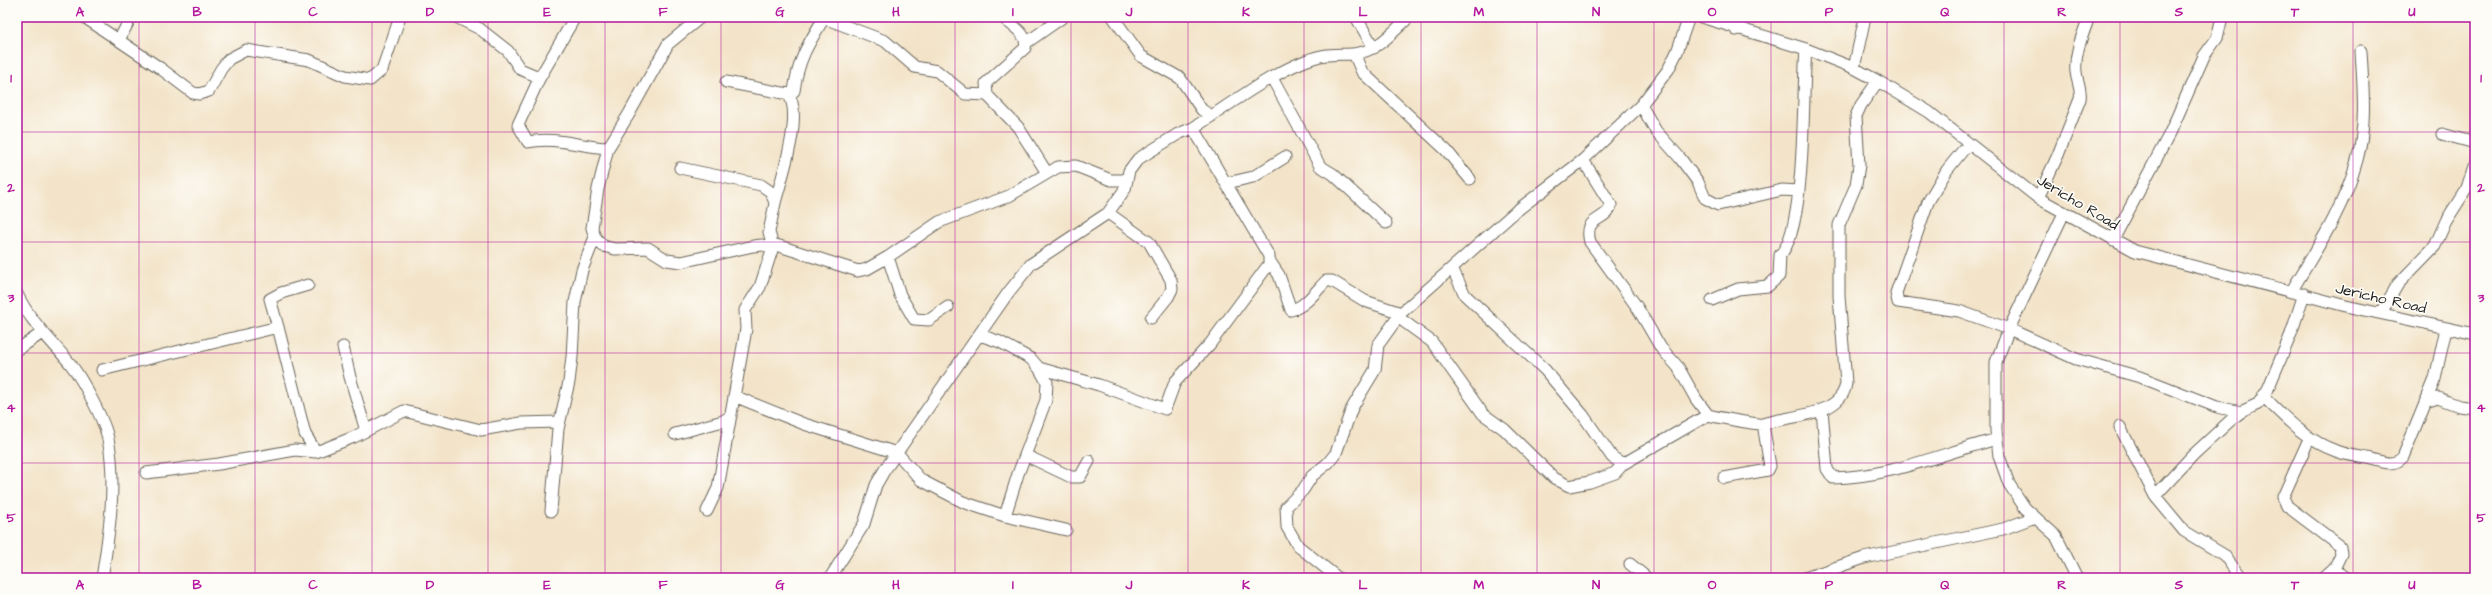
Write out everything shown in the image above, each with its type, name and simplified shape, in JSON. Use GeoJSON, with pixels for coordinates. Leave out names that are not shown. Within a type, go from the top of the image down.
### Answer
{"type":"FeatureCollection","features":[{"type":"Feature","properties":{"kind":"street"},"geometry":{"type":"LineString","coordinates":[[84,17],[193,93],[199,94],[209,91],[221,69],[229,59],[246,50],[309,60],[345,76],[370,80],[382,70],[400,17]]}},
{"type":"Feature","properties":{"kind":"street"},"geometry":{"type":"LineString","coordinates":[[119,40],[131,17]]}},
{"type":"Feature","properties":{"kind":"street"},"geometry":{"type":"LineString","coordinates":[[456,17],[474,20],[508,52],[520,69],[534,74],[539,79]]}},
{"type":"Feature","properties":{"kind":"street"},"geometry":{"type":"LineString","coordinates":[[575,17],[539,79],[518,125],[528,142],[540,139],[589,147],[608,148]]}},
{"type":"Feature","properties":{"kind":"street"},"geometry":{"type":"LineString","coordinates":[[701,17],[668,44],[608,148],[598,189],[592,228],[595,237],[603,246],[616,249],[648,248],[667,260],[681,262],[752,246],[773,244],[858,271],[867,269],[888,257],[939,222],[1009,196],[1058,167],[1076,166],[1111,180],[1126,180]]}},
{"type":"Feature","properties":{"kind":"street"},"geometry":{"type":"LineString","coordinates":[[1002,17],[1016,21],[1025,37],[1026,43],[1025,48],[986,83],[987,95],[1018,127],[1047,173]]}},
{"type":"Feature","properties":{"kind":"street"},"geometry":{"type":"LineString","coordinates":[[1026,43],[1063,17]]}},
{"type":"Feature","properties":{"kind":"street"},"geometry":{"type":"LineString","coordinates":[[1113,17],[1141,56],[1180,78],[1202,110],[1212,116]]}},
{"type":"Feature","properties":{"kind":"street"},"geometry":{"type":"LineString","coordinates":[[1356,17],[1374,48]]}},
{"type":"Feature","properties":{"kind":"street"},"geometry":{"type":"LineString","coordinates":[[830,578],[864,524],[876,485],[1008,293],[1031,264],[1108,213],[1125,189],[1129,171],[1141,156],[1150,153],[1178,134],[1193,128],[1272,78],[1304,61],[1322,55],[1358,53],[1374,48],[1409,17]]}},
{"type":"Feature","properties":{"kind":"street"},"geometry":{"type":"LineString","coordinates":[[1338,578],[1298,546],[1287,527],[1286,508],[1303,490],[1312,476],[1328,463],[1336,453],[1352,408],[1375,370],[1378,345],[1400,315],[1514,212],[1583,160],[1641,104],[1668,70],[1677,52],[1689,17]]}},
{"type":"Feature","properties":{"kind":"street","name":"Jericho Road"},"geometry":{"type":"LineString","coordinates":[[1701,17],[1736,30],[1806,50],[1854,68],[1929,112],[2038,198],[2113,240],[2154,256],[2291,292],[2475,334]]}},
{"type":"Feature","properties":{"kind":"street"},"geometry":{"type":"LineString","coordinates":[[1736,30],[1743,17]]}},
{"type":"Feature","properties":{"kind":"street"},"geometry":{"type":"LineString","coordinates":[[1854,68],[1865,17]]}},
{"type":"Feature","properties":{"kind":"street"},"geometry":{"type":"LineString","coordinates":[[2038,198],[2058,154],[2080,99],[2081,92],[2076,73],[2076,60],[2089,17]]}},
{"type":"Feature","properties":{"kind":"street"},"geometry":{"type":"LineString","coordinates":[[2113,240],[2170,132],[2204,56],[2217,38],[2222,17]]}},
{"type":"Feature","properties":{"kind":"street"},"geometry":{"type":"LineString","coordinates":[[726,82],[788,94],[794,91],[796,72],[804,48],[824,18],[885,41],[915,67],[937,72],[965,94],[987,95]]}},
{"type":"Feature","properties":{"kind":"street"},"geometry":{"type":"LineString","coordinates":[[1712,300],[1738,289],[1768,286],[1779,276],[1780,255],[1787,249],[1791,238],[1799,191],[1806,50]]}},
{"type":"Feature","properties":{"kind":"street"},"geometry":{"type":"LineString","coordinates":[[2291,292],[2329,229],[2343,201],[2358,158],[2364,97],[2361,51]]}},
{"type":"Feature","properties":{"kind":"street"},"geometry":{"type":"LineString","coordinates":[[1358,53],[1356,58],[1362,72],[1446,150],[1470,179]]}},
{"type":"Feature","properties":{"kind":"street"},"geometry":{"type":"LineString","coordinates":[[1272,78],[1320,166],[1333,174],[1386,223]]}},
{"type":"Feature","properties":{"kind":"street"},"geometry":{"type":"LineString","coordinates":[[1193,128],[1279,275],[1291,310],[1296,309],[1305,302],[1326,281],[1332,281],[1366,301],[1400,315],[1432,342],[1483,414],[1504,429],[1554,478],[1570,486],[1590,482],[1615,473],[1623,464],[1708,415],[1762,424],[1822,410],[1838,401],[1846,388],[1839,296],[1839,225],[1856,185],[1859,165],[1856,116],[1861,105],[1878,81]]}},
{"type":"Feature","properties":{"kind":"street"},"geometry":{"type":"LineString","coordinates":[[707,511],[718,488],[746,329],[745,310],[760,287],[773,244],[769,232],[794,115],[792,99],[788,94]]}},
{"type":"Feature","properties":{"kind":"street"},"geometry":{"type":"LineString","coordinates":[[1641,104],[1656,131],[1680,158],[1698,182],[1704,198],[1718,205],[1782,190],[1799,191]]}},
{"type":"Feature","properties":{"kind":"street"},"geometry":{"type":"LineString","coordinates":[[2442,134],[2475,143]]}},
{"type":"Feature","properties":{"kind":"street"},"geometry":{"type":"LineString","coordinates":[[1968,144],[1947,170],[1928,202],[1896,296],[1898,302],[1959,311],[2009,330],[2076,359],[2140,376],[2217,407],[2241,412]]}},
{"type":"Feature","properties":{"kind":"street"},"geometry":{"type":"LineString","coordinates":[[1226,183],[1253,177],[1285,157]]}},
{"type":"Feature","properties":{"kind":"street"},"geometry":{"type":"LineString","coordinates":[[1583,160],[1611,205],[1610,210],[1591,225],[1588,230],[1590,242],[1637,307],[1661,348],[1678,367],[1696,399],[1708,415]]}},
{"type":"Feature","properties":{"kind":"street"},"geometry":{"type":"LineString","coordinates":[[2381,313],[2393,291],[2405,275],[2435,246],[2446,222],[2471,190],[2475,164]]}},
{"type":"Feature","properties":{"kind":"street"},"geometry":{"type":"LineString","coordinates":[[680,168],[761,185],[771,192],[776,203]]}},
{"type":"Feature","properties":{"kind":"street"},"geometry":{"type":"LineString","coordinates":[[1108,213],[1149,242],[1171,280],[1172,289],[1168,297],[1151,318]]}},
{"type":"Feature","properties":{"kind":"street"},"geometry":{"type":"LineString","coordinates":[[2064,213],[2009,330],[1996,362],[1997,439],[2000,456],[2009,484],[2025,508],[2056,536],[2077,578]]}},
{"type":"Feature","properties":{"kind":"street"},"geometry":{"type":"LineString","coordinates":[[551,511],[559,422],[572,357],[575,302],[582,270],[595,237]]}},
{"type":"Feature","properties":{"kind":"street"},"geometry":{"type":"LineString","coordinates":[[888,257],[900,295],[914,318],[929,320],[948,307]]}},
{"type":"Feature","properties":{"kind":"street"},"geometry":{"type":"LineString","coordinates":[[1039,368],[1099,386],[1165,409],[1175,382],[1189,364],[1210,344],[1269,264],[1269,260]]}},
{"type":"Feature","properties":{"kind":"street"},"geometry":{"type":"LineString","coordinates":[[1452,268],[1465,295],[1545,370],[1583,415],[1612,458],[1623,464]]}},
{"type":"Feature","properties":{"kind":"street"},"geometry":{"type":"LineString","coordinates":[[308,285],[281,293],[270,299],[305,434],[316,452]]}},
{"type":"Feature","properties":{"kind":"street"},"geometry":{"type":"LineString","coordinates":[[17,294],[24,308],[42,333],[72,367],[93,403],[108,438],[112,494],[102,578]]}},
{"type":"Feature","properties":{"kind":"street"},"geometry":{"type":"LineString","coordinates":[[2155,496],[2193,455],[2241,412],[2256,406],[2263,396],[2291,334],[2304,294]]}},
{"type":"Feature","properties":{"kind":"street"},"geometry":{"type":"LineString","coordinates":[[102,370],[278,328]]}},
{"type":"Feature","properties":{"kind":"street"},"geometry":{"type":"LineString","coordinates":[[2263,396],[2309,439],[2338,452],[2395,463],[2403,457],[2433,384],[2439,367],[2446,328]]}},
{"type":"Feature","properties":{"kind":"street"},"geometry":{"type":"LineString","coordinates":[[17,350],[42,333]]}},
{"type":"Feature","properties":{"kind":"street"},"geometry":{"type":"LineString","coordinates":[[980,335],[1031,359],[1039,368],[1047,382],[1046,400],[1005,516]]}},
{"type":"Feature","properties":{"kind":"street"},"geometry":{"type":"LineString","coordinates":[[343,347],[358,409],[366,431]]}},
{"type":"Feature","properties":{"kind":"street"},"geometry":{"type":"LineString","coordinates":[[2433,384],[2438,398]]}},
{"type":"Feature","properties":{"kind":"street"},"geometry":{"type":"LineString","coordinates":[[734,396],[804,424],[897,453],[921,480],[963,502],[1005,516],[1066,530]]}},
{"type":"Feature","properties":{"kind":"street"},"geometry":{"type":"LineString","coordinates":[[2425,402],[2438,398],[2459,406],[2475,408]]}},
{"type":"Feature","properties":{"kind":"street"},"geometry":{"type":"LineString","coordinates":[[1822,410],[1827,469],[1833,478],[1856,476],[1919,463],[1940,455],[1997,439]]}},
{"type":"Feature","properties":{"kind":"street"},"geometry":{"type":"LineString","coordinates":[[146,473],[219,464],[295,450],[316,452],[366,431],[404,411],[481,430],[521,423],[559,422]]}},
{"type":"Feature","properties":{"kind":"street"},"geometry":{"type":"LineString","coordinates":[[675,434],[723,421],[731,416]]}},
{"type":"Feature","properties":{"kind":"street"},"geometry":{"type":"LineString","coordinates":[[1724,478],[1768,470],[1770,466],[1762,424]]}},
{"type":"Feature","properties":{"kind":"street"},"geometry":{"type":"LineString","coordinates":[[2120,427],[2155,496],[2184,531],[2224,556],[2241,578]]}},
{"type":"Feature","properties":{"kind":"street"},"geometry":{"type":"LineString","coordinates":[[2309,439],[2283,497],[2287,506],[2340,546],[2341,554],[2334,569],[2324,578]]}},
{"type":"Feature","properties":{"kind":"street"},"geometry":{"type":"LineString","coordinates":[[1026,455],[1071,477],[1080,477],[1089,461]]}},
{"type":"Feature","properties":{"kind":"street"},"geometry":{"type":"LineString","coordinates":[[1805,578],[1864,558],[1898,553],[2002,529],[2035,517]]}},
{"type":"Feature","properties":{"kind":"street"},"geometry":{"type":"LineString","coordinates":[[1630,564],[1647,578]]}},
{"type":"Feature","properties":{"kind":"street"},"geometry":{"type":"LineString","coordinates":[[2334,569],[2347,578]]}}]}
